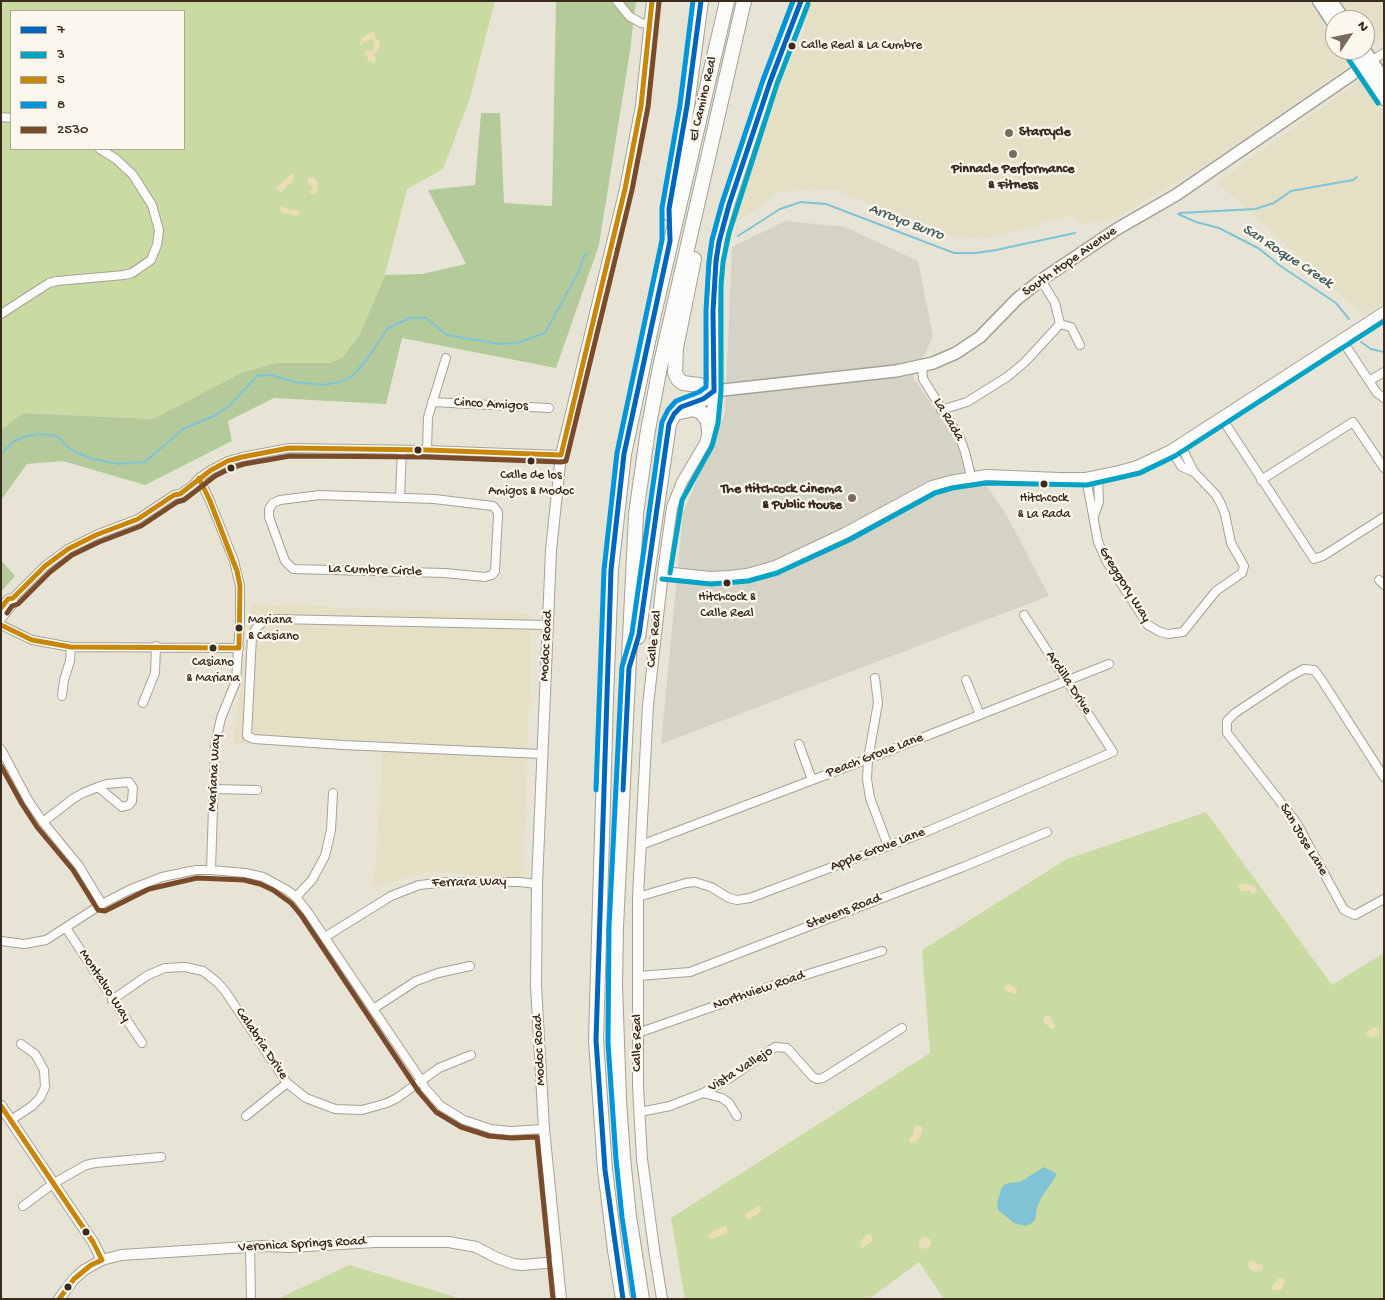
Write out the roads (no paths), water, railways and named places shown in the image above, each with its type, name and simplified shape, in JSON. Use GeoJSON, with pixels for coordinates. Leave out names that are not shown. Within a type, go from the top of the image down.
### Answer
{"type":"FeatureCollection","features":[{"type":"Feature","properties":{"kind":"highway"},"geometry":{"type":"LineString","coordinates":[[670,241],[669,208],[687,106],[701,1]]}},
{"type":"Feature","properties":{"kind":"highway","name":"El Camino Real"},"geometry":{"type":"LineString","coordinates":[[623,1299],[605,1170],[596,1040],[611,570],[624,454],[670,241],[727,1]]}},
{"type":"Feature","properties":{"kind":"highway","name":"El Camino Real"},"geometry":{"type":"LineString","coordinates":[[642,1299],[630,1226],[623,1158],[616,1042],[616,926],[636,514],[648,430],[744,1]]}},
{"type":"Feature","properties":{"kind":"highway"},"geometry":{"type":"LineString","coordinates":[[698,202],[701,228],[676,348],[675,373],[683,383],[698,385],[714,391]]}},
{"type":"Feature","properties":{"kind":"highway"},"geometry":{"type":"LineString","coordinates":[[629,668],[639,635],[669,424],[681,406],[703,400],[714,391]]}},
{"type":"Feature","properties":{"kind":"highway"},"geometry":{"type":"LineString","coordinates":[[674,414],[693,409],[700,412],[708,421],[709,431]]}},
{"type":"Feature","properties":{"kind":"main road"},"geometry":{"type":"LineString","coordinates":[[1362,60],[1384,80]]}},
{"type":"Feature","properties":{"kind":"main road"},"geometry":{"type":"LineString","coordinates":[[1366,60],[1384,99]]}},
{"type":"Feature","properties":{"kind":"main road","name":"South Hope Avenue"},"geometry":{"type":"LineString","coordinates":[[714,391],[896,371],[922,366],[956,353],[980,337],[1017,299],[1040,280],[1120,228],[1176,195],[1367,64]]}},
{"type":"Feature","properties":{"kind":"street"},"geometry":{"type":"LineString","coordinates":[[617,1],[629,16],[649,24]]}},
{"type":"Feature","properties":{"kind":"street","name":"Modoc Road"},"geometry":{"type":"LineString","coordinates":[[561,1299],[544,1129],[536,984],[537,884],[551,550],[561,455],[626,190],[641,106],[652,1]]}},
{"type":"Feature","properties":{"kind":"street","name":"Calle Real"},"geometry":{"type":"LineString","coordinates":[[662,1299],[646,1186],[640,1112],[638,1033],[638,897],[648,705],[663,572],[674,498],[686,474],[705,444],[709,431],[714,391],[713,311],[719,242],[729,205],[770,82],[801,1]]}},
{"type":"Feature","properties":{"kind":"street"},"geometry":{"type":"LineString","coordinates":[[1367,64],[1384,52]]}},
{"type":"Feature","properties":{"kind":"street"},"geometry":{"type":"LineString","coordinates":[[1,314],[49,283],[124,276],[151,260],[157,246],[159,230],[152,205],[140,184],[129,171],[116,159],[102,150]]}},
{"type":"Feature","properties":{"kind":"street"},"geometry":{"type":"LineString","coordinates":[[1040,280],[1055,304],[1060,324]]}},
{"type":"Feature","properties":{"kind":"street"},"geometry":{"type":"LineString","coordinates":[[663,572],[711,577],[747,574],[775,566],[845,533],[932,486],[971,476],[1086,478],[1137,466],[1171,450],[1384,312]]}},
{"type":"Feature","properties":{"kind":"street"},"geometry":{"type":"LineString","coordinates":[[1060,324],[1071,327],[1080,345]]}},
{"type":"Feature","properties":{"kind":"street"},"geometry":{"type":"LineString","coordinates":[[942,410],[967,402],[1007,377],[1025,362],[1060,324]]}},
{"type":"Feature","properties":{"kind":"street"},"geometry":{"type":"LineString","coordinates":[[1350,334],[1369,382],[1377,393],[1384,398]]}},
{"type":"Feature","properties":{"kind":"street","name":"Cinco Amigos"},"geometry":{"type":"LineString","coordinates":[[427,450],[428,417],[446,358]]}},
{"type":"Feature","properties":{"kind":"street","name":"La Rada"},"geometry":{"type":"LineString","coordinates":[[922,366],[922,378],[960,438],[971,476]]}},
{"type":"Feature","properties":{"kind":"street"},"geometry":{"type":"LineString","coordinates":[[1369,382],[1384,372]]}},
{"type":"Feature","properties":{"kind":"street","name":"Cinco Amigos"},"geometry":{"type":"LineString","coordinates":[[432,402],[549,408]]}},
{"type":"Feature","properties":{"kind":"street"},"geometry":{"type":"LineString","coordinates":[[1221,417],[1314,559],[1323,556],[1384,517]]}},
{"type":"Feature","properties":{"kind":"street"},"geometry":{"type":"LineString","coordinates":[[1261,480],[1354,422],[1384,468]]}},
{"type":"Feature","properties":{"kind":"street","name":"Greggory Way"},"geometry":{"type":"LineString","coordinates":[[1086,478],[1101,551],[1148,625],[1168,634],[1183,632],[1216,591],[1242,573],[1244,566],[1231,543],[1221,504],[1216,495],[1194,472],[1180,444]]}},
{"type":"Feature","properties":{"kind":"street"},"geometry":{"type":"LineString","coordinates":[[1,608],[8,599],[13,598],[45,566],[68,549],[96,535],[138,519],[174,495],[177,490],[190,481],[199,478],[228,461],[289,448],[427,450],[561,455]]}},
{"type":"Feature","properties":{"kind":"street"},"geometry":{"type":"LineString","coordinates":[[400,497],[402,450]]}},
{"type":"Feature","properties":{"kind":"street","name":"Greggory Way"},"geometry":{"type":"LineString","coordinates":[[1171,450],[1182,467],[1194,472]]}},
{"type":"Feature","properties":{"kind":"street","name":"Greggory Way"},"geometry":{"type":"LineString","coordinates":[[1094,518],[1099,502],[1098,476]]}},
{"type":"Feature","properties":{"kind":"street","name":"Mariana Way"},"geometry":{"type":"LineString","coordinates":[[199,478],[210,501],[237,572],[240,601],[236,681],[216,734],[211,870]]}},
{"type":"Feature","properties":{"kind":"street","name":"La Cumbre Circle"},"geometry":{"type":"LineString","coordinates":[[320,495],[400,497],[493,506],[498,512],[495,572],[485,577],[445,573],[293,569],[285,561],[269,517],[269,509],[274,503],[293,497],[320,495]]}},
{"type":"Feature","properties":{"kind":"street"},"geometry":{"type":"LineString","coordinates":[[1,618],[14,604],[13,598]]}},
{"type":"Feature","properties":{"kind":"street","name":"Ardilla Drive"},"geometry":{"type":"LineString","coordinates":[[1024,614],[1113,752]]}},
{"type":"Feature","properties":{"kind":"street"},"geometry":{"type":"LineString","coordinates":[[542,754],[254,739],[248,736],[248,716],[252,636],[257,627],[264,621],[276,619],[548,625]]}},
{"type":"Feature","properties":{"kind":"street"},"geometry":{"type":"LineString","coordinates":[[1,626],[32,640],[71,647],[135,648],[156,646],[239,648]]}},
{"type":"Feature","properties":{"kind":"street"},"geometry":{"type":"LineString","coordinates":[[143,703],[155,673],[156,646]]}},
{"type":"Feature","properties":{"kind":"street"},"geometry":{"type":"LineString","coordinates":[[62,696],[71,647]]}},
{"type":"Feature","properties":{"kind":"street","name":"Peach Grove Lane"},"geometry":{"type":"LineString","coordinates":[[641,844],[868,759],[1109,664]]}},
{"type":"Feature","properties":{"kind":"street","name":"San Jose Lane"},"geometry":{"type":"LineString","coordinates":[[1384,777],[1322,679],[1314,670],[1304,669],[1291,676],[1235,713],[1228,720],[1226,730],[1229,736],[1296,822],[1344,910],[1355,915],[1384,899]]}},
{"type":"Feature","properties":{"kind":"street"},"geometry":{"type":"LineString","coordinates":[[875,678],[878,703],[868,759],[868,792],[888,846]]}},
{"type":"Feature","properties":{"kind":"street"},"geometry":{"type":"LineString","coordinates":[[966,680],[980,715]]}},
{"type":"Feature","properties":{"kind":"street"},"geometry":{"type":"LineString","coordinates":[[799,744],[812,780]]}},
{"type":"Feature","properties":{"kind":"street"},"geometry":{"type":"LineString","coordinates":[[1,749],[28,800],[79,866],[102,904]]}},
{"type":"Feature","properties":{"kind":"street","name":"Apple Grove Lane"},"geometry":{"type":"LineString","coordinates":[[638,897],[695,882],[711,887],[729,898],[737,900],[750,898],[888,846],[1113,752]]}},
{"type":"Feature","properties":{"kind":"street"},"geometry":{"type":"LineString","coordinates":[[44,822],[74,798],[98,787],[116,782],[129,782],[133,788],[130,806],[122,807],[98,787]]}},
{"type":"Feature","properties":{"kind":"street"},"geometry":{"type":"LineString","coordinates":[[213,789],[256,790]]}},
{"type":"Feature","properties":{"kind":"street"},"geometry":{"type":"LineString","coordinates":[[296,897],[312,880],[325,856],[331,830],[333,794]]}},
{"type":"Feature","properties":{"kind":"street","name":"Stevens Road"},"geometry":{"type":"LineString","coordinates":[[638,976],[690,972],[963,867],[1047,832]]}},
{"type":"Feature","properties":{"kind":"street"},"geometry":{"type":"LineString","coordinates":[[1,941],[15,944],[46,940],[102,904],[129,890],[162,877],[196,870],[211,870],[245,873],[263,877],[296,897],[325,937],[425,1088],[441,1106],[475,1124],[490,1129],[511,1131],[544,1129]]}},
{"type":"Feature","properties":{"kind":"street","name":"Ferrara Way"},"geometry":{"type":"LineString","coordinates":[[325,937],[391,896],[419,885],[449,882],[519,882],[537,884]]}},
{"type":"Feature","properties":{"kind":"street","name":"Montalvo Way"},"geometry":{"type":"LineString","coordinates":[[66,928],[142,1043]]}},
{"type":"Feature","properties":{"kind":"street","name":"Northview Road"},"geometry":{"type":"LineString","coordinates":[[638,1033],[784,982],[882,951]]}},
{"type":"Feature","properties":{"kind":"street"},"geometry":{"type":"LineString","coordinates":[[373,1009],[416,981],[438,972],[470,966]]}},
{"type":"Feature","properties":{"kind":"street","name":"Calabria Drive"},"geometry":{"type":"LineString","coordinates":[[112,1000],[148,975],[165,968],[185,967],[203,971],[225,991],[287,1083],[314,1102],[334,1109],[362,1110],[387,1103],[448,1063],[471,1055]]}},
{"type":"Feature","properties":{"kind":"street","name":"Vista Vallejo"},"geometry":{"type":"LineString","coordinates":[[640,1112],[670,1106],[703,1093],[730,1078],[775,1048],[782,1046],[792,1052],[813,1078],[823,1078],[902,1028]]}},
{"type":"Feature","properties":{"kind":"street"},"geometry":{"type":"LineString","coordinates":[[11,1120],[32,1106],[40,1098],[45,1087],[44,1070],[35,1054],[21,1044]]}},
{"type":"Feature","properties":{"kind":"street"},"geometry":{"type":"LineString","coordinates":[[246,1116],[287,1083]]}},
{"type":"Feature","properties":{"kind":"street","name":"Vista Vallejo"},"geometry":{"type":"LineString","coordinates":[[703,1093],[722,1098],[729,1103],[737,1116]]}},
{"type":"Feature","properties":{"kind":"street"},"geometry":{"type":"LineString","coordinates":[[1,1106],[93,1242],[102,1260]]}},
{"type":"Feature","properties":{"kind":"street"},"geometry":{"type":"LineString","coordinates":[[23,1206],[77,1169],[95,1163],[161,1157]]}},
{"type":"Feature","properties":{"kind":"street","name":"Veronica Springs Road"},"geometry":{"type":"LineString","coordinates":[[59,1299],[76,1277],[91,1265],[121,1255],[375,1242],[449,1242],[476,1247],[513,1264],[557,1262]]}},
{"type":"Feature","properties":{"kind":"street"},"geometry":{"type":"LineString","coordinates":[[250,1247],[251,1299]]}},
{"type":"Feature","properties":{"kind":"water"},"geometry":{"type":"Polygon","coordinates":[[[1044,1167],[1056,1173],[1056,1176],[1041,1198],[1035,1220],[1026,1226],[1014,1223],[998,1210],[997,1204],[1001,1189],[1009,1183],[1020,1182],[1044,1167]]]}},
{"type":"Feature","properties":{"kind":"waterway","name":"Arroyo Burro"},"geometry":{"type":"LineString","coordinates":[[1180,213],[1255,209],[1274,203],[1291,191],[1353,180],[1357,177]]}},
{"type":"Feature","properties":{"kind":"waterway","name":"Arroyo Burro"},"geometry":{"type":"LineString","coordinates":[[738,236],[780,209],[801,202],[826,204],[954,253],[976,253],[996,250],[1075,233]]}},
{"type":"Feature","properties":{"kind":"waterway","name":"San Roque Creek"},"geometry":{"type":"LineString","coordinates":[[1178,214],[1196,222],[1219,228],[1258,248],[1282,267],[1336,303],[1349,319]]}},
{"type":"Feature","properties":{"kind":"waterway","name":"Arroyo Burro"},"geometry":{"type":"LineString","coordinates":[[1,454],[13,442],[26,436],[41,434],[57,436],[70,449],[89,458],[118,464],[145,462],[183,429],[214,416],[230,405],[257,376],[271,375],[295,382],[324,385],[343,381],[353,375],[365,362],[388,328],[410,318],[426,318],[447,335],[500,344],[517,343],[545,333],[579,271],[584,256],[588,254]]}},
{"type":"Feature","properties":{"kind":"waterway","name":"San Roque Creek"},"geometry":{"type":"LineString","coordinates":[[1361,342],[1371,349],[1384,352]]}},
{"type":"Feature","properties":{"kind":"place","name":"Calle Real & La Cumbre"},"geometry":{"type":"Point","coordinates":[792,46]}},
{"type":"Feature","properties":{"kind":"place","name":"Starcycle"},"geometry":{"type":"Point","coordinates":[1009,133]}},
{"type":"Feature","properties":{"kind":"place","name":"Pinnacle Performance & Fitness"},"geometry":{"type":"Point","coordinates":[1013,154]}},
{"type":"Feature","properties":{"kind":"place","name":"Calle de los Amigos & Modoc"},"geometry":{"type":"Point","coordinates":[531,461]}},
{"type":"Feature","properties":{"kind":"place","name":"Hitchcock & La Rada"},"geometry":{"type":"Point","coordinates":[1044,484]}},
{"type":"Feature","properties":{"kind":"place","name":"The Hitchcock Cinema & Public House"},"geometry":{"type":"Point","coordinates":[852,498]}},
{"type":"Feature","properties":{"kind":"place","name":"Hitchcock & Calle Real"},"geometry":{"type":"Point","coordinates":[727,583]}},
{"type":"Feature","properties":{"kind":"place","name":"Mariana & Casiano"},"geometry":{"type":"Point","coordinates":[239,628]}},
{"type":"Feature","properties":{"kind":"place","name":"Casiano & Mariana"},"geometry":{"type":"Point","coordinates":[213,648]}}]}
